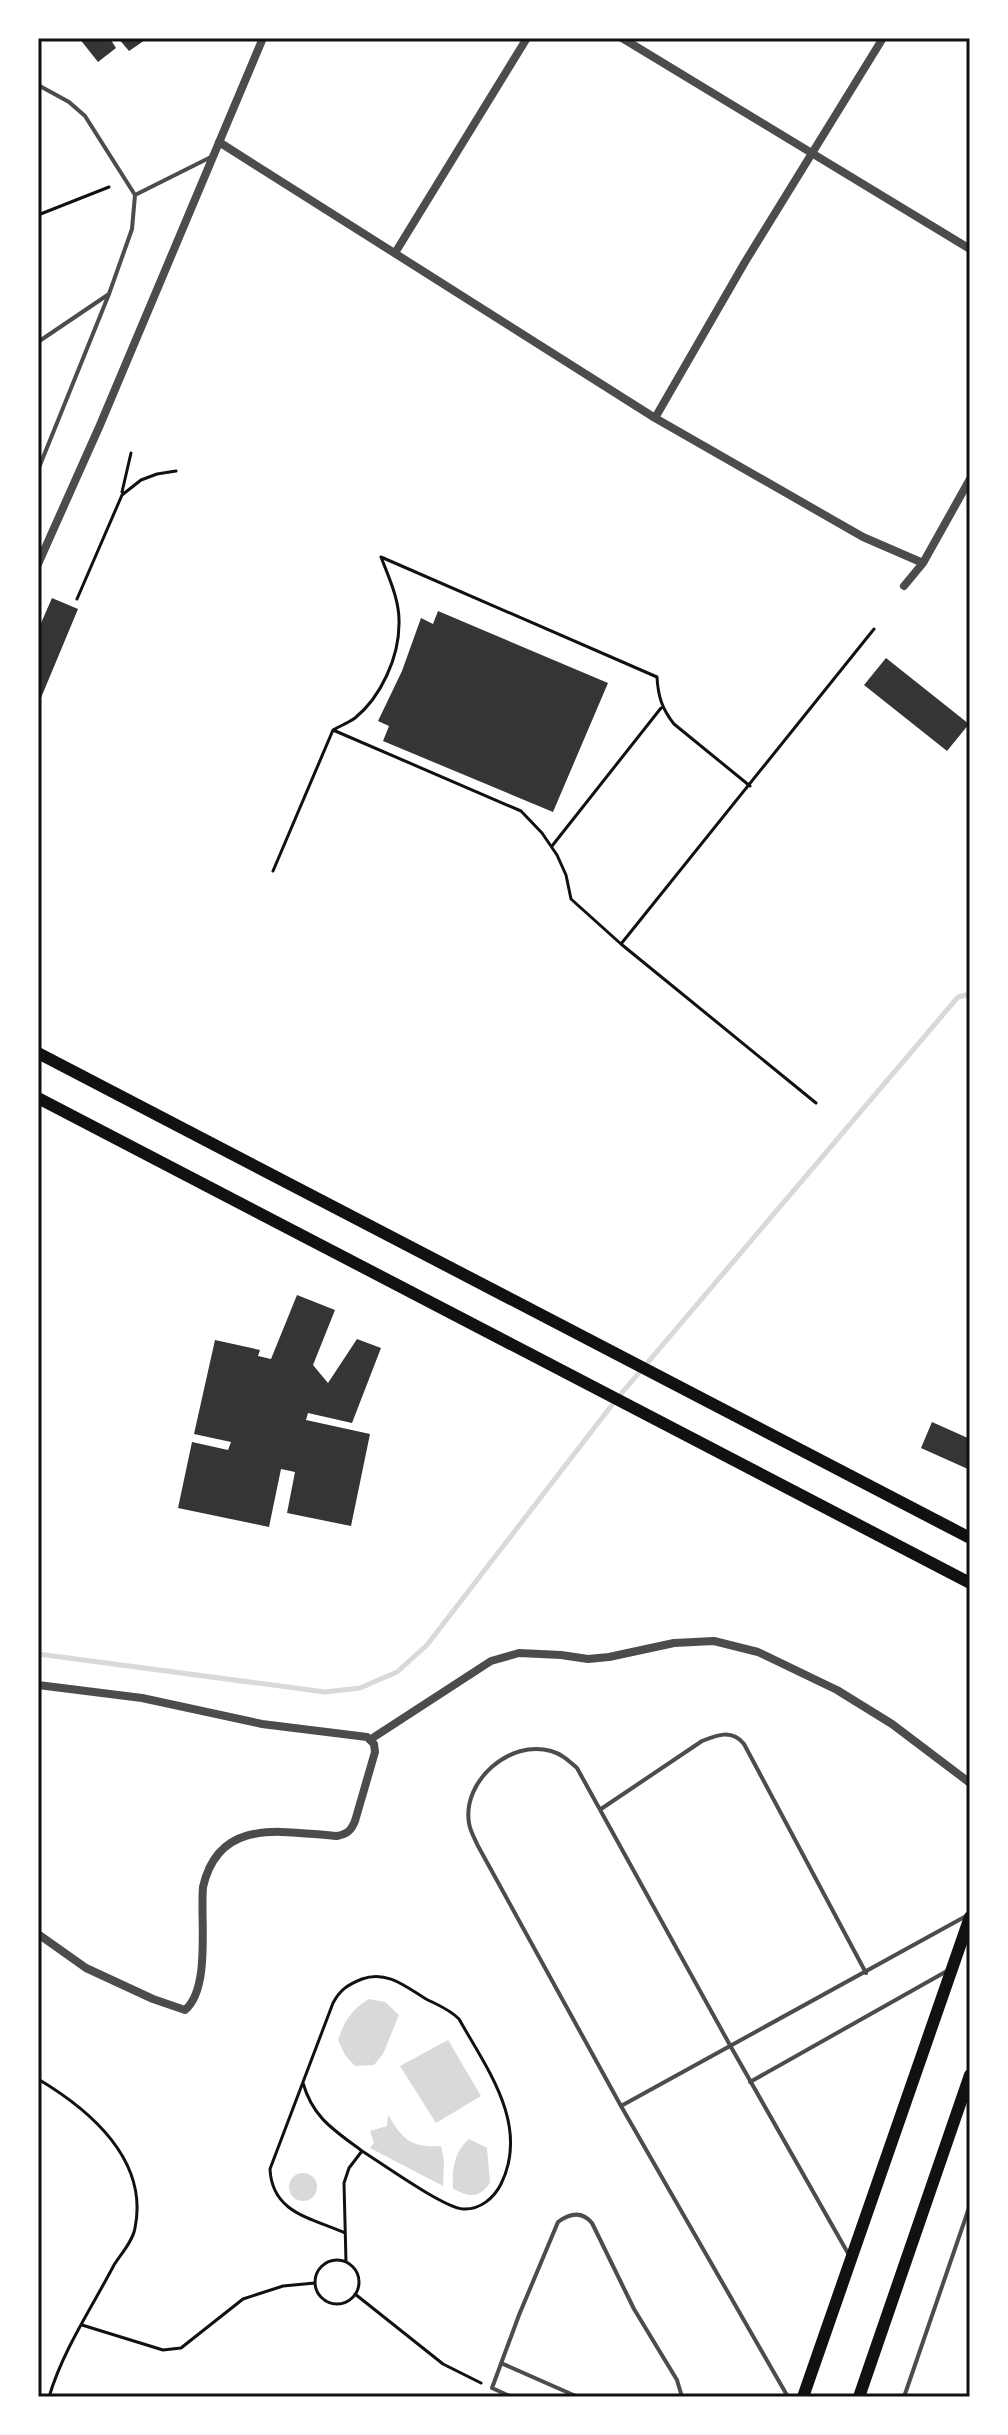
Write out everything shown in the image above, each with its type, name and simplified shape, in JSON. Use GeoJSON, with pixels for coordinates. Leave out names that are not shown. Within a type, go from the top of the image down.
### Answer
{"type":"FeatureCollection","features":[{"type":"Feature","properties":{"kind":"main road"},"geometry":{"type":"LineString","coordinates":[[38,1053],[970,1538]]}},
{"type":"Feature","properties":{"kind":"main road"},"geometry":{"type":"LineString","coordinates":[[38,1098],[970,1583]]}},
{"type":"Feature","properties":{"kind":"main road"},"geometry":{"type":"LineString","coordinates":[[803,2397],[970,1916]]}},
{"type":"Feature","properties":{"kind":"main road"},"geometry":{"type":"LineString","coordinates":[[859,2397],[970,2075]]}},
{"type":"Feature","properties":{"kind":"street"},"geometry":{"type":"LineString","coordinates":[[38,564],[263,38]]}},
{"type":"Feature","properties":{"kind":"street"},"geometry":{"type":"LineString","coordinates":[[395,253],[527,38]]}},
{"type":"Feature","properties":{"kind":"street"},"geometry":{"type":"LineString","coordinates":[[622,38],[970,249]]}},
{"type":"Feature","properties":{"kind":"street"},"geometry":{"type":"LineString","coordinates":[[655,418],[883,38]]}},
{"type":"Feature","properties":{"kind":"street"},"geometry":{"type":"LineString","coordinates":[[219,142],[655,418],[863,537],[923,563]]}},
{"type":"Feature","properties":{"kind":"street"},"geometry":{"type":"LineString","coordinates":[[904,586],[923,563],[970,479]]}},
{"type":"Feature","properties":{"kind":"street"},"geometry":{"type":"LineString","coordinates":[[371,1739],[491,1661],[519,1653],[588,1659],[674,1643],[714,1641],[758,1652],[837,1690],[892,1724],[970,1783]]}},
{"type":"Feature","properties":{"kind":"street"},"geometry":{"type":"LineString","coordinates":[[38,1685],[142,1698],[262,1724],[371,1739]]}},
{"type":"Feature","properties":{"kind":"street"},"geometry":{"type":"LineString","coordinates":[[38,1934],[86,1968],[185,2010],[195,1998],[201,1980],[203,1887],[206,1872],[215,1856],[233,1839],[251,1835],[284,1831],[345,1834],[355,1821],[375,1752],[371,1739]]}},
{"type":"Feature","properties":{"kind":"lane"},"geometry":{"type":"LineString","coordinates":[[38,85],[69,102],[85,116],[135,195],[132,229],[38,470]]}},
{"type":"Feature","properties":{"kind":"lane"},"geometry":{"type":"LineString","coordinates":[[135,195],[212,156]]}},
{"type":"Feature","properties":{"kind":"lane"},"geometry":{"type":"LineString","coordinates":[[38,342],[109,294]]}},
{"type":"Feature","properties":{"kind":"lane"},"geometry":{"type":"LineString","coordinates":[[601,1809],[702,1741],[719,1734],[736,1737],[744,1744],[866,1973]]}},
{"type":"Feature","properties":{"kind":"lane"},"geometry":{"type":"LineString","coordinates":[[788,2397],[621,2106],[478,1846],[469,1823],[470,1800],[479,1781],[498,1762],[521,1751],[549,1750],[565,1757],[577,1768],[851,2260]]}},
{"type":"Feature","properties":{"kind":"lane"},"geometry":{"type":"LineString","coordinates":[[621,2106],[970,1916]]}},
{"type":"Feature","properties":{"kind":"lane"},"geometry":{"type":"LineString","coordinates":[[750,2082],[953,1968]]}},
{"type":"Feature","properties":{"kind":"lane"},"geometry":{"type":"LineString","coordinates":[[904,2397],[970,2205]]}},
{"type":"Feature","properties":{"kind":"lane"},"geometry":{"type":"LineString","coordinates":[[512,2397],[492,2388],[501,2363],[558,2222],[579,2214],[592,2223],[634,2309],[677,2380],[682,2397]]}},
{"type":"Feature","properties":{"kind":"lane"},"geometry":{"type":"LineString","coordinates":[[501,2363],[578,2397]]}},
{"type":"Feature","properties":{"kind":"path"},"geometry":{"type":"LineString","coordinates":[[38,215],[109,187]]}},
{"type":"Feature","properties":{"kind":"path"},"geometry":{"type":"LineString","coordinates":[[77,599],[122,495],[131,453]]}},
{"type":"Feature","properties":{"kind":"path"},"geometry":{"type":"LineString","coordinates":[[122,495],[141,480],[176,471]]}},
{"type":"Feature","properties":{"kind":"path"},"geometry":{"type":"LineString","coordinates":[[273,871],[333,730],[354,718],[376,696],[390,666],[400,622],[395,596],[381,557],[657,677],[662,707],[674,724],[750,786]]}},
{"type":"Feature","properties":{"kind":"path"},"geometry":{"type":"LineString","coordinates":[[621,944],[874,629]]}},
{"type":"Feature","properties":{"kind":"path"},"geometry":{"type":"LineString","coordinates":[[552,846],[662,707]]}},
{"type":"Feature","properties":{"kind":"path"},"geometry":{"type":"LineString","coordinates":[[333,730],[512,805],[531,820],[552,846],[566,875],[571,899],[621,944],[816,1103]]}},
{"type":"Feature","properties":{"kind":"path"},"geometry":{"type":"LineString","coordinates":[[303,2082],[312,2106],[322,2121],[362,2151],[442,2201],[462,2209],[481,2206],[496,2194],[511,2156],[505,2104],[459,2019],[449,2009],[388,1977],[373,1975],[341,1989],[333,2003],[303,2082],[270,2169],[274,2193],[283,2205],[345,2233]]}},
{"type":"Feature","properties":{"kind":"path"},"geometry":{"type":"LineString","coordinates":[[38,2079],[61,2092],[107,2131],[128,2167],[137,2198],[135,2231],[63,2356],[49,2397]]}},
{"type":"Feature","properties":{"kind":"path"},"geometry":{"type":"LineString","coordinates":[[346,2262],[344,2183],[349,2168],[362,2151]]}},
{"type":"Feature","properties":{"kind":"path"},"geometry":{"type":"LineString","coordinates":[[346,2262],[352,2266],[359,2280],[355,2294],[342,2303],[327,2301],[321,2297],[315,2276],[324,2263],[346,2262]]}},
{"type":"Feature","properties":{"kind":"path"},"geometry":{"type":"LineString","coordinates":[[82,2325],[172,2351],[181,2348],[243,2299],[283,2286],[315,2283]]}},
{"type":"Feature","properties":{"kind":"path"},"geometry":{"type":"LineString","coordinates":[[355,2294],[443,2364],[492,2388]]}},
{"type":"Feature","properties":{"kind":"shaded area"},"geometry":{"type":"Polygon","coordinates":[[[369,1999],[385,2002],[399,2015],[383,2054],[374,2065],[355,2066],[338,2040],[349,2016],[369,1999]]]}},
{"type":"Feature","properties":{"kind":"shaded area"},"geometry":{"type":"Polygon","coordinates":[[[448,2040],[481,2096],[436,2123],[400,2066],[448,2040]]]}},
{"type":"Feature","properties":{"kind":"shaded area"},"geometry":{"type":"Polygon","coordinates":[[[388,2115],[409,2141],[422,2146],[441,2146],[443,2186],[370,2148],[374,2143],[370,2131],[387,2126],[388,2115]]]}},
{"type":"Feature","properties":{"kind":"shaded area"},"geometry":{"type":"Polygon","coordinates":[[[469,2139],[487,2148],[490,2183],[482,2192],[473,2195],[453,2189],[455,2161],[469,2139]]]}},
{"type":"Feature","properties":{"kind":"shaded area"},"geometry":{"type":"Polygon","coordinates":[[[303,2173],[313,2177],[317,2187],[313,2197],[303,2201],[293,2197],[289,2187],[293,2177],[303,2173]]]}},
{"type":"Feature","properties":{"kind":"building"},"geometry":{"type":"Polygon","coordinates":[[[79,38],[112,38],[116,48],[98,62],[79,38]]]}},
{"type":"Feature","properties":{"kind":"building"},"geometry":{"type":"Polygon","coordinates":[[[118,38],[148,38],[129,51],[118,38]]]}},
{"type":"Feature","properties":{"kind":"building"},"geometry":{"type":"Polygon","coordinates":[[[52,598],[78,609],[38,705],[38,630],[52,598]]]}},
{"type":"Feature","properties":{"kind":"building"},"geometry":{"type":"Polygon","coordinates":[[[438,611],[608,683],[553,812],[383,741],[389,726],[378,721],[402,671],[421,618],[433,624],[438,611]]]}},
{"type":"Feature","properties":{"kind":"building"},"geometry":{"type":"Polygon","coordinates":[[[886,658],[969,724],[947,751],[864,685],[886,658]]]}},
{"type":"Feature","properties":{"kind":"building"},"geometry":{"type":"Polygon","coordinates":[[[297,1295],[335,1310],[313,1365],[328,1383],[357,1339],[381,1348],[352,1423],[308,1413],[306,1420],[370,1434],[351,1526],[287,1513],[295,1472],[281,1469],[269,1527],[178,1508],[192,1442],[228,1450],[231,1442],[194,1434],[215,1340],[260,1350],[258,1356],[271,1359],[297,1295]]]}},
{"type":"Feature","properties":{"kind":"building"},"geometry":{"type":"Polygon","coordinates":[[[932,1422],[970,1439],[970,1470],[921,1448],[932,1422]]]}},
{"type":"Feature","properties":{"kind":"waterway"},"geometry":{"type":"LineString","coordinates":[[38,1654],[325,1692],[360,1688],[397,1672],[427,1645],[615,1401],[958,997],[970,994]]}}]}
